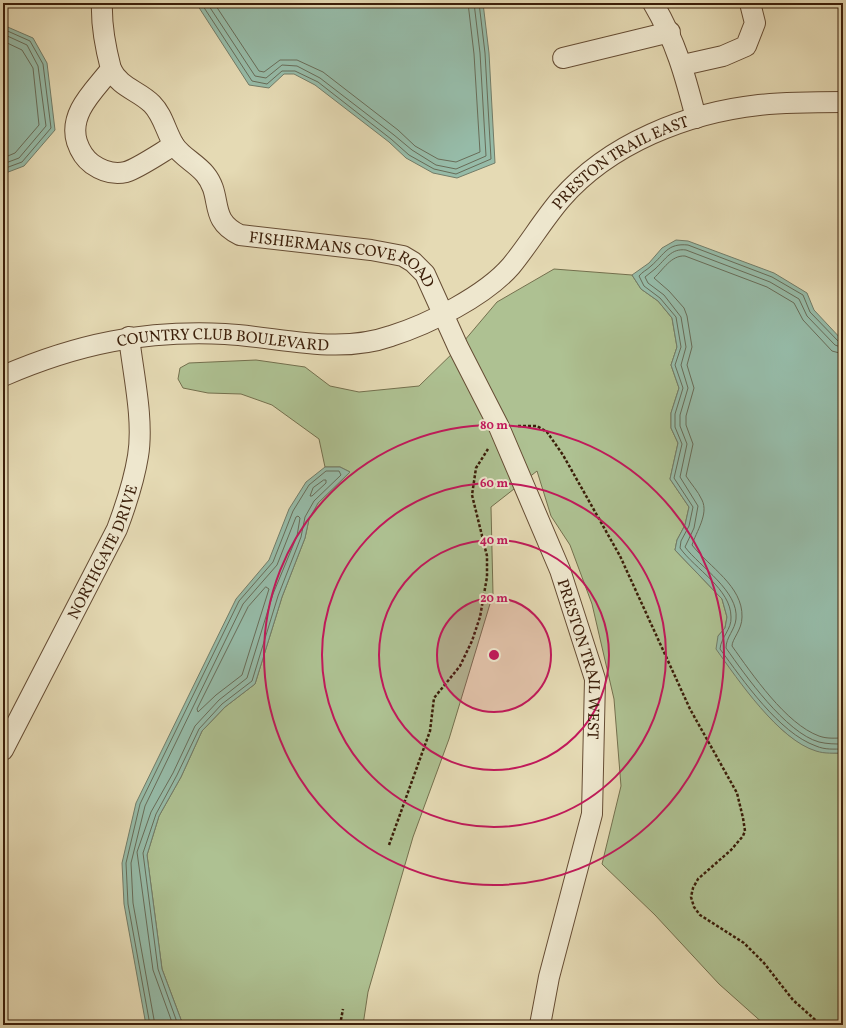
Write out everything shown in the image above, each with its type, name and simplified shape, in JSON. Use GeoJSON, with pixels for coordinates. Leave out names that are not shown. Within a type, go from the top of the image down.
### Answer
{"type":"FeatureCollection","features":[{"type":"Feature","properties":{"kind":"street","name":"FISHERMANS COVE ROAD"},"geometry":{"type":"LineString","coordinates":[[102,3],[104,40],[112,69],[120,83],[138,93],[153,105],[174,145],[206,175],[214,189],[221,221],[229,229],[240,235],[371,250],[403,256],[413,262],[425,274],[443,313]]}},
{"type":"Feature","properties":{"kind":"street"},"geometry":{"type":"LineString","coordinates":[[653,3],[670,32],[683,65],[696,118]]}},
{"type":"Feature","properties":{"kind":"street"},"geometry":{"type":"LineString","coordinates":[[683,65],[723,56],[746,46],[755,23],[750,3]]}},
{"type":"Feature","properties":{"kind":"street"},"geometry":{"type":"LineString","coordinates":[[563,58],[670,32]]}},
{"type":"Feature","properties":{"kind":"street"},"geometry":{"type":"LineString","coordinates":[[112,69],[80,109],[75,121],[74,135],[79,150],[87,160],[100,169],[114,173],[127,172],[174,145]]}},
{"type":"Feature","properties":{"kind":"street","name":"PRESTON TRAIL EAST"},"geometry":{"type":"LineString","coordinates":[[443,313],[479,293],[500,276],[511,265],[562,198],[601,163],[633,143],[660,130],[696,118],[757,105],[789,102],[843,102]]}},
{"type":"Feature","properties":{"kind":"street","name":"COUNTRY CLUB BOULEVARD"},"geometry":{"type":"LineString","coordinates":[[3,376],[36,362],[80,348],[130,337],[175,333],[227,334],[320,345],[354,344],[388,338],[421,326],[443,313]]}},
{"type":"Feature","properties":{"kind":"street","name":"PRESTON TRAIL WEST"},"geometry":{"type":"LineString","coordinates":[[443,313],[458,347],[499,427],[560,570],[595,679],[592,814],[549,977],[540,1025]]}},
{"type":"Feature","properties":{"kind":"street","name":"NORTHGATE DRIVE"},"geometry":{"type":"LineString","coordinates":[[3,750],[117,529],[130,493],[138,454],[140,428],[130,337]]}},
{"type":"Feature","properties":{"kind":"path"},"geometry":{"type":"LineString","coordinates":[[515,426],[526,424],[537,426],[547,432],[563,455],[620,556],[690,709],[737,793],[745,831],[743,836],[731,850],[698,879],[692,888],[691,897],[694,907],[700,915],[744,944],[764,963],[793,1000],[821,1025]]}},
{"type":"Feature","properties":{"kind":"path"},"geometry":{"type":"LineString","coordinates":[[389,845],[430,731],[434,698],[460,666],[472,641],[480,617],[487,577],[487,556],[472,494],[476,468],[483,454],[492,444]]}},
{"type":"Feature","properties":{"kind":"path"},"geometry":{"type":"LineString","coordinates":[[340,1025],[343,1009]]}},
{"type":"Feature","properties":{"kind":"shaded area"},"geometry":{"type":"Polygon","coordinates":[[[554,269],[632,275],[641,289],[658,301],[672,318],[677,347],[671,365],[679,388],[671,413],[671,428],[678,443],[670,479],[689,507],[685,525],[677,540],[675,550],[722,599],[727,617],[725,628],[718,636],[753,695],[767,714],[783,730],[800,743],[820,751],[843,753],[843,1025],[765,1025],[719,984],[655,915],[602,864],[621,786],[614,699],[592,604],[570,545],[551,516],[537,471],[491,507],[493,594],[449,739],[413,837],[368,992],[363,1025],[183,1025],[162,969],[147,855],[159,816],[181,777],[202,731],[225,707],[255,684],[282,597],[305,538],[309,519],[318,503],[350,472],[340,467],[325,467],[319,439],[272,405],[241,394],[208,393],[183,388],[178,379],[180,368],[189,363],[256,360],[305,367],[330,386],[359,392],[419,386],[459,347],[497,302],[554,269]]]}},
{"type":"Feature","properties":{"kind":"water"},"geometry":{"type":"Polygon","coordinates":[[[196,3],[483,3],[489,53],[495,163],[457,178],[433,173],[406,158],[389,142],[315,85],[294,74],[284,74],[269,88],[249,85],[196,3]]]}},
{"type":"Feature","properties":{"kind":"water"},"geometry":{"type":"Polygon","coordinates":[[[3,25],[33,38],[47,63],[55,130],[24,166],[3,174],[3,25]]]}},
{"type":"Feature","properties":{"kind":"water"},"geometry":{"type":"Polygon","coordinates":[[[676,240],[688,241],[774,273],[807,293],[814,310],[843,341],[843,753],[819,752],[802,745],[788,735],[760,708],[716,649],[718,636],[725,628],[727,617],[722,599],[675,550],[677,540],[685,525],[689,507],[670,479],[678,443],[671,428],[671,413],[679,388],[671,365],[677,347],[672,318],[658,301],[641,289],[632,275],[649,263],[662,248],[676,240]]]}},
{"type":"Feature","properties":{"kind":"water"},"geometry":{"type":"Polygon","coordinates":[[[325,467],[340,467],[350,472],[318,503],[309,519],[305,538],[282,597],[255,684],[225,707],[202,731],[181,777],[159,816],[147,855],[162,969],[183,1025],[146,1025],[124,904],[122,863],[136,803],[236,599],[269,560],[289,509],[306,482],[325,467]]]}}]}
